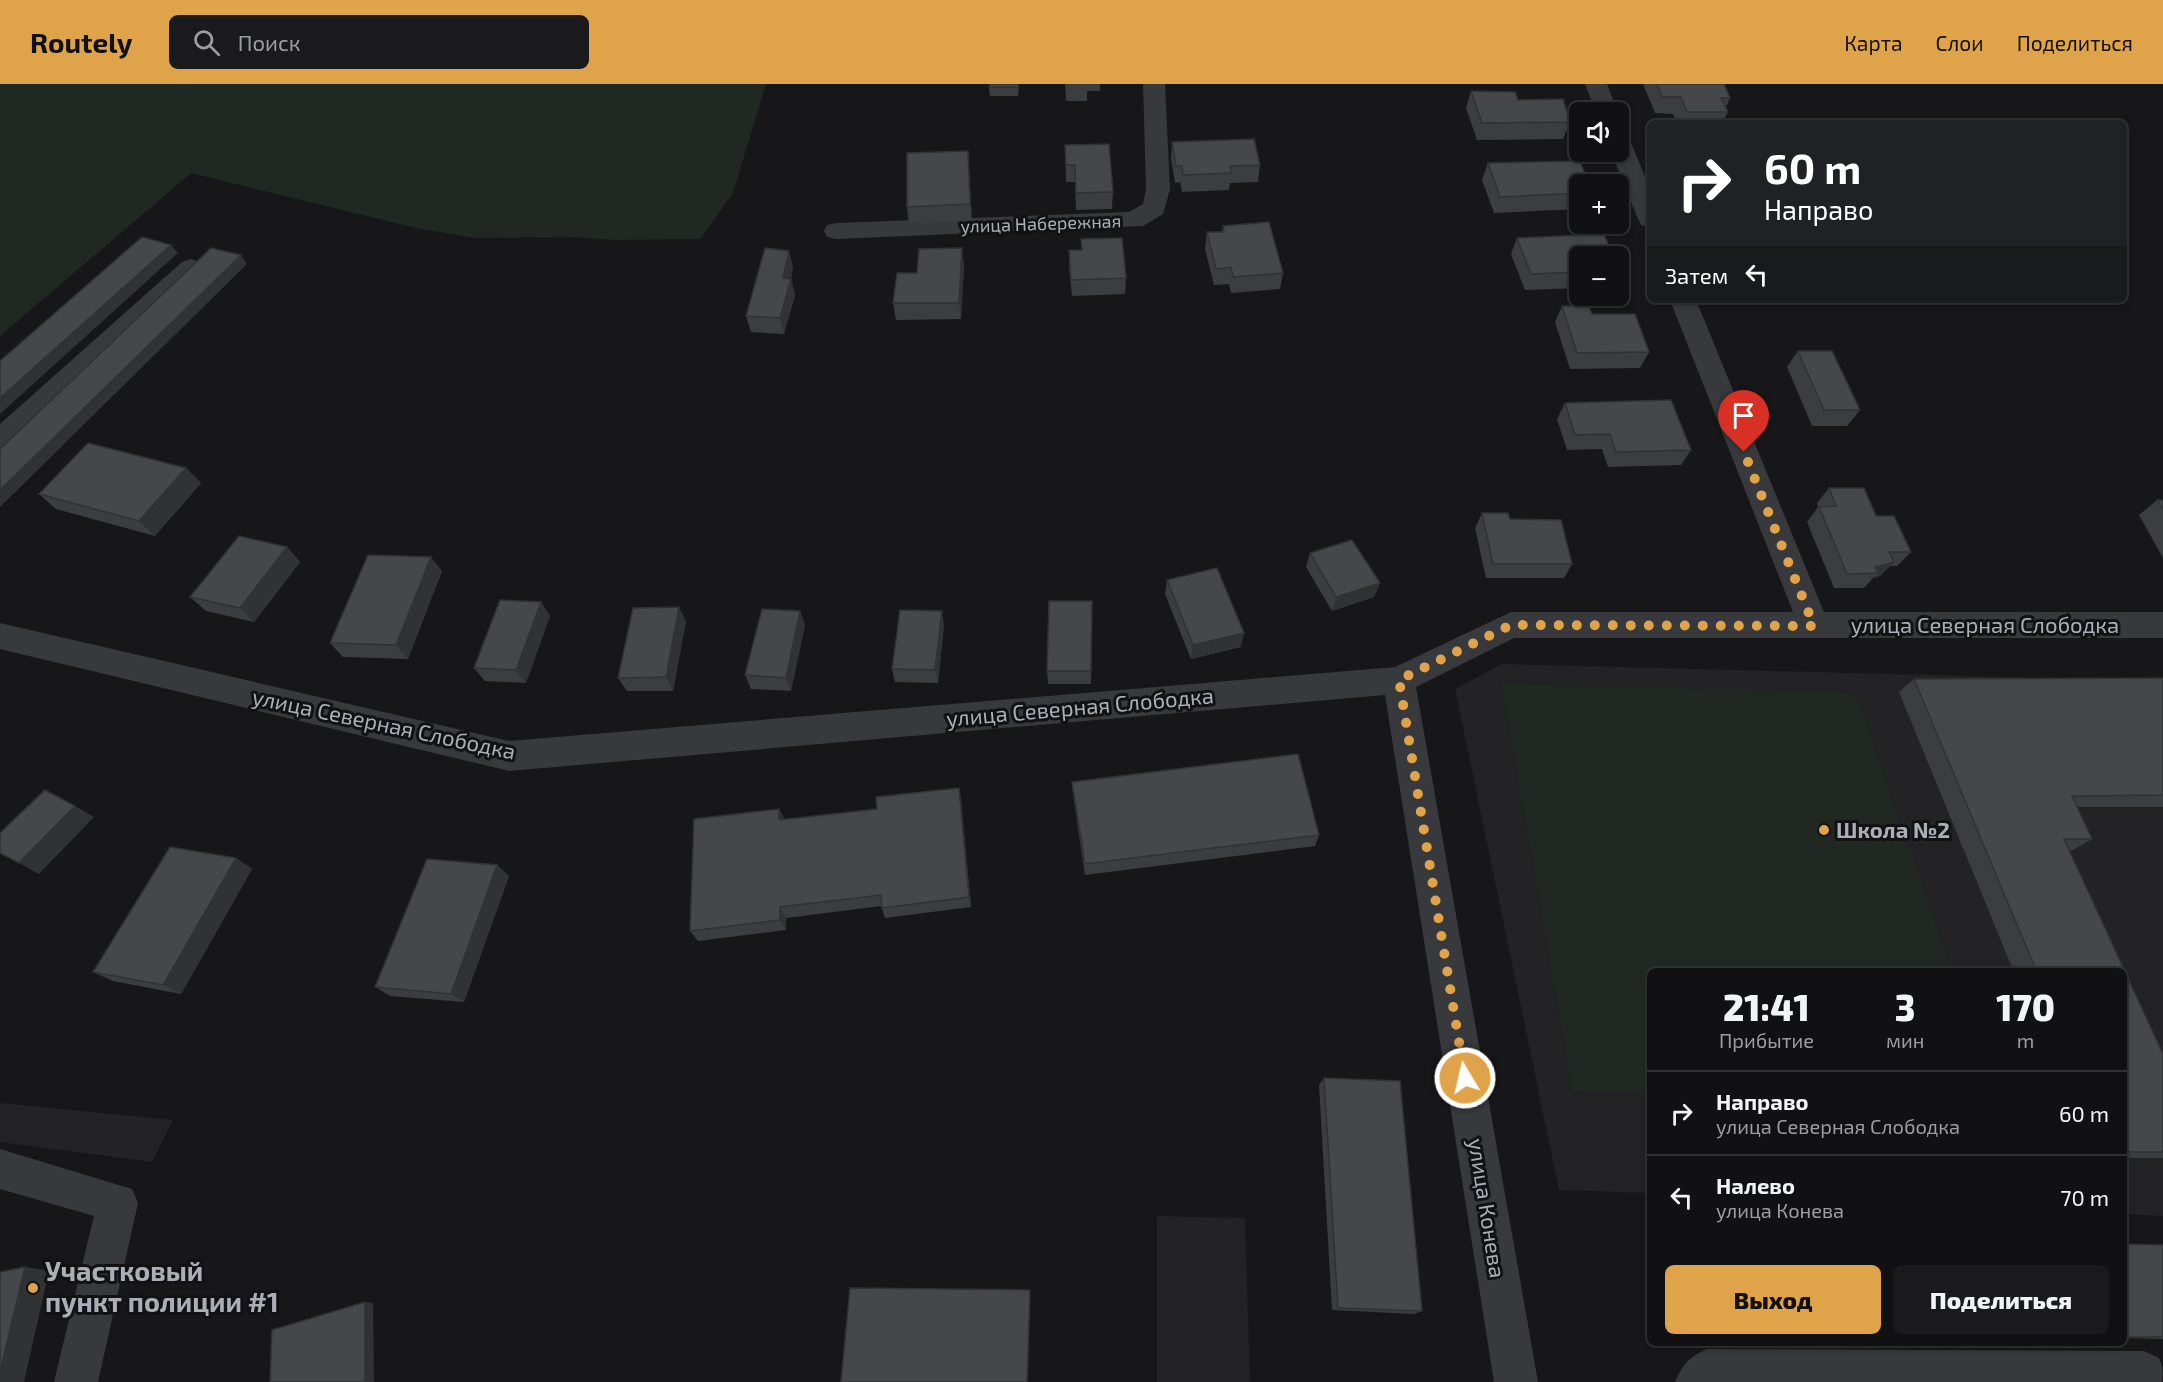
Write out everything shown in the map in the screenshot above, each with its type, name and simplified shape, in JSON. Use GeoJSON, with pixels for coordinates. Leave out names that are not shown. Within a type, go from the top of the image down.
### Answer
{"type":"FeatureCollection","features":[{"type":"Feature","properties":{"kind":"street","name":"улица Набережная"},"geometry":{"type":"LineString","coordinates":[[836,231],[1134,220],[1154,208],[1158,189],[1154,84]]}},
{"type":"Feature","properties":{"kind":"street"},"geometry":{"type":"LineString","coordinates":[[1596,84],[1603,102]]}},
{"type":"Feature","properties":{"kind":"street"},"geometry":{"type":"LineString","coordinates":[[1627,162],[1647,212]]}},
{"type":"Feature","properties":{"kind":"street"},"geometry":{"type":"LineString","coordinates":[[0,440],[191,268]]}},
{"type":"Feature","properties":{"kind":"street"},"geometry":{"type":"LineString","coordinates":[[1684,303],[1814,626]]}},
{"type":"Feature","properties":{"kind":"street","name":"улица Северная Слободка"},"geometry":{"type":"LineString","coordinates":[[0,636],[509,756],[1399,680],[1511,625],[2163,625]]}},
{"type":"Feature","properties":{"kind":"street","name":"улица Конева"},"geometry":{"type":"LineString","coordinates":[[1399,680],[1516,1382]]}},
{"type":"Feature","properties":{"kind":"street"},"geometry":{"type":"LineString","coordinates":[[0,1169],[118,1203],[76,1382]]}},
{"type":"Feature","properties":{"kind":"street"},"geometry":{"type":"LineString","coordinates":[[1697,1382],[1707,1371],[2144,1372]]}},
{"type":"Feature","properties":{"kind":"shaded area"},"geometry":{"type":"Polygon","coordinates":[[[0,84],[766,84],[733,193],[700,239],[475,238],[416,228],[191,173],[0,336],[0,84]]]}},
{"type":"Feature","properties":{"kind":"shaded area","name":"Школа №2"},"geometry":{"type":"Polygon","coordinates":[[[1502,664],[2163,681],[2163,1216],[2127,1214],[2127,968],[1647,968],[1647,1193],[1559,1190],[1455,689],[1502,664]]]}},
{"type":"Feature","properties":{"kind":"shaded area"},"geometry":{"type":"Polygon","coordinates":[[[1502,684],[1855,693],[1951,968],[1647,968],[1647,1093],[1573,1091],[1502,684]]]}},
{"type":"Feature","properties":{"kind":"shaded area"},"geometry":{"type":"Polygon","coordinates":[[[0,1103],[173,1120],[152,1162],[0,1142],[0,1103]]]}},
{"type":"Feature","properties":{"kind":"shaded area"},"geometry":{"type":"Polygon","coordinates":[[[1157,1216],[1245,1218],[1250,1382],[1157,1382],[1157,1216]]]}},
{"type":"Feature","properties":{"kind":"building"},"geometry":{"type":"Polygon","coordinates":[[[990,84],[1018,84],[1018,87],[989,87],[990,84]]]}},
{"type":"Feature","properties":{"kind":"building"},"geometry":{"type":"Polygon","coordinates":[[[1657,84],[1724,84],[1730,98],[1721,98],[1728,112],[1687,112],[1681,97],[1662,97],[1657,84]]]}},
{"type":"Feature","properties":{"kind":"building"},"geometry":{"type":"Polygon","coordinates":[[[1471,91],[1515,92],[1518,100],[1563,99],[1569,119],[1569,122],[1482,123],[1471,91]]]}},
{"type":"Feature","properties":{"kind":"building"},"geometry":{"type":"Polygon","coordinates":[[[1254,139],[1260,165],[1230,166],[1231,173],[1183,175],[1182,166],[1176,166],[1172,142],[1254,139]]]}},
{"type":"Feature","properties":{"kind":"building"},"geometry":{"type":"Polygon","coordinates":[[[1109,144],[1113,192],[1076,193],[1075,165],[1066,165],[1065,145],[1109,144]]]}},
{"type":"Feature","properties":{"kind":"building"},"geometry":{"type":"Polygon","coordinates":[[[968,151],[970,204],[907,207],[907,153],[968,151]]]}},
{"type":"Feature","properties":{"kind":"building"},"geometry":{"type":"Polygon","coordinates":[[[1580,162],[1585,174],[1569,174],[1569,194],[1500,197],[1488,163],[1580,162]]]}},
{"type":"Feature","properties":{"kind":"building"},"geometry":{"type":"Polygon","coordinates":[[[1269,222],[1283,273],[1233,277],[1231,267],[1216,269],[1207,232],[1224,232],[1223,226],[1269,222]]]}},
{"type":"Feature","properties":{"kind":"building"},"geometry":{"type":"Polygon","coordinates":[[[1604,234],[1609,246],[1569,246],[1569,272],[1531,274],[1517,238],[1604,234]]]}},
{"type":"Feature","properties":{"kind":"building"},"geometry":{"type":"Polygon","coordinates":[[[142,237],[171,245],[0,398],[0,361],[142,237]]]}},
{"type":"Feature","properties":{"kind":"building"},"geometry":{"type":"Polygon","coordinates":[[[1122,238],[1126,278],[1071,280],[1069,250],[1082,250],[1081,239],[1122,238]]]}},
{"type":"Feature","properties":{"kind":"building"},"geometry":{"type":"Polygon","coordinates":[[[211,248],[241,255],[0,490],[0,449],[211,248]]]}},
{"type":"Feature","properties":{"kind":"building"},"geometry":{"type":"Polygon","coordinates":[[[765,248],[789,251],[783,278],[791,279],[780,318],[746,316],[765,248]]]}},
{"type":"Feature","properties":{"kind":"building"},"geometry":{"type":"Polygon","coordinates":[[[962,248],[959,303],[893,303],[897,273],[917,273],[919,249],[962,248]]]}},
{"type":"Feature","properties":{"kind":"building"},"geometry":{"type":"Polygon","coordinates":[[[1562,306],[1589,306],[1592,314],[1635,314],[1649,352],[1577,353],[1562,306]]]}},
{"type":"Feature","properties":{"kind":"building"},"geometry":{"type":"Polygon","coordinates":[[[1798,351],[1832,351],[1860,410],[1824,410],[1798,351]]]}},
{"type":"Feature","properties":{"kind":"building"},"geometry":{"type":"Polygon","coordinates":[[[1671,400],[1691,450],[1616,452],[1610,434],[1575,435],[1565,403],[1671,400]]]}},
{"type":"Feature","properties":{"kind":"building"},"geometry":{"type":"Polygon","coordinates":[[[88,443],[186,468],[139,521],[39,494],[88,443]]]}},
{"type":"Feature","properties":{"kind":"building"},"geometry":{"type":"Polygon","coordinates":[[[1829,488],[1864,488],[1876,516],[1894,516],[1911,552],[1889,552],[1894,562],[1875,567],[1878,573],[1847,574],[1819,507],[1836,506],[1829,488]]]}},
{"type":"Feature","properties":{"kind":"building"},"geometry":{"type":"Polygon","coordinates":[[[2157,500],[2163,500],[2163,510],[2157,500]]]}},
{"type":"Feature","properties":{"kind":"building"},"geometry":{"type":"Polygon","coordinates":[[[1482,513],[1508,513],[1510,519],[1561,520],[1572,564],[1493,564],[1482,513]]]}},
{"type":"Feature","properties":{"kind":"building"},"geometry":{"type":"Polygon","coordinates":[[[239,536],[287,547],[240,608],[190,597],[239,536]]]}},
{"type":"Feature","properties":{"kind":"building"},"geometry":{"type":"Polygon","coordinates":[[[1352,540],[1380,583],[1336,597],[1310,553],[1352,540]]]}},
{"type":"Feature","properties":{"kind":"building"},"geometry":{"type":"Polygon","coordinates":[[[368,555],[431,557],[396,645],[330,643],[368,555]]]}},
{"type":"Feature","properties":{"kind":"building"},"geometry":{"type":"Polygon","coordinates":[[[1217,568],[1244,633],[1193,645],[1167,580],[1217,568]]]}},
{"type":"Feature","properties":{"kind":"building"},"geometry":{"type":"Polygon","coordinates":[[[500,600],[541,602],[516,670],[474,668],[500,600]]]}},
{"type":"Feature","properties":{"kind":"building"},"geometry":{"type":"Polygon","coordinates":[[[1049,601],[1092,601],[1091,671],[1047,671],[1049,601]]]}},
{"type":"Feature","properties":{"kind":"building"},"geometry":{"type":"Polygon","coordinates":[[[679,607],[666,677],[618,678],[633,608],[679,607]]]}},
{"type":"Feature","properties":{"kind":"building"},"geometry":{"type":"Polygon","coordinates":[[[762,609],[800,611],[786,678],[745,675],[762,609]]]}},
{"type":"Feature","properties":{"kind":"building"},"geometry":{"type":"Polygon","coordinates":[[[900,610],[942,611],[935,670],[892,669],[900,610]]]}},
{"type":"Feature","properties":{"kind":"building"},"geometry":{"type":"Polygon","coordinates":[[[2163,678],[2163,795],[2072,796],[2092,839],[2064,839],[2123,968],[2035,968],[1914,679],[2163,678]]]}},
{"type":"Feature","properties":{"kind":"building"},"geometry":{"type":"Polygon","coordinates":[[[1298,754],[1319,835],[1085,864],[1072,782],[1298,754]]]}},
{"type":"Feature","properties":{"kind":"building"},"geometry":{"type":"Polygon","coordinates":[[[959,788],[969,897],[882,908],[881,895],[780,907],[780,920],[690,931],[694,819],[779,809],[779,820],[877,809],[876,797],[959,788]]]}},
{"type":"Feature","properties":{"kind":"building"},"geometry":{"type":"Polygon","coordinates":[[[45,790],[75,806],[19,863],[0,853],[0,833],[45,790]]]}},
{"type":"Feature","properties":{"kind":"building"},"geometry":{"type":"Polygon","coordinates":[[[170,847],[236,858],[163,985],[93,972],[170,847]]]}},
{"type":"Feature","properties":{"kind":"building"},"geometry":{"type":"Polygon","coordinates":[[[427,859],[497,865],[451,994],[375,987],[427,859]]]}},
{"type":"Feature","properties":{"kind":"building"},"geometry":{"type":"Polygon","coordinates":[[[2127,976],[2163,1054],[2163,1152],[2127,1152],[2127,976]]]}},
{"type":"Feature","properties":{"kind":"building"},"geometry":{"type":"Polygon","coordinates":[[[1324,1078],[1400,1081],[1422,1311],[1338,1308],[1324,1078]]]}},
{"type":"Feature","properties":{"kind":"building"},"geometry":{"type":"Polygon","coordinates":[[[2127,1244],[2163,1245],[2163,1337],[2127,1337],[2127,1244]]]}},
{"type":"Feature","properties":{"kind":"building"},"geometry":{"type":"Polygon","coordinates":[[[25,1267],[0,1372],[0,1272],[25,1267]]]}},
{"type":"Feature","properties":{"kind":"building"},"geometry":{"type":"Polygon","coordinates":[[[850,1288],[1030,1290],[1027,1382],[841,1382],[850,1288]]]}},
{"type":"Feature","properties":{"kind":"building"},"geometry":{"type":"Polygon","coordinates":[[[365,1302],[365,1382],[270,1382],[272,1330],[365,1302]]]}},
{"type":"Feature","properties":{"kind":"place","name":"Школа №2"},"geometry":{"type":"Point","coordinates":[1824,830]}},
{"type":"Feature","properties":{"kind":"place","name":"Участковый пункт полиции #1"},"geometry":{"type":"Point","coordinates":[33,1288]}},
{"type":"Feature","properties":{"kind":"route"},"geometry":{"type":"LineString","coordinates":[[1465,1078],[1399,680],[1511,625],[1814,626],[1744,452]]}}]}
